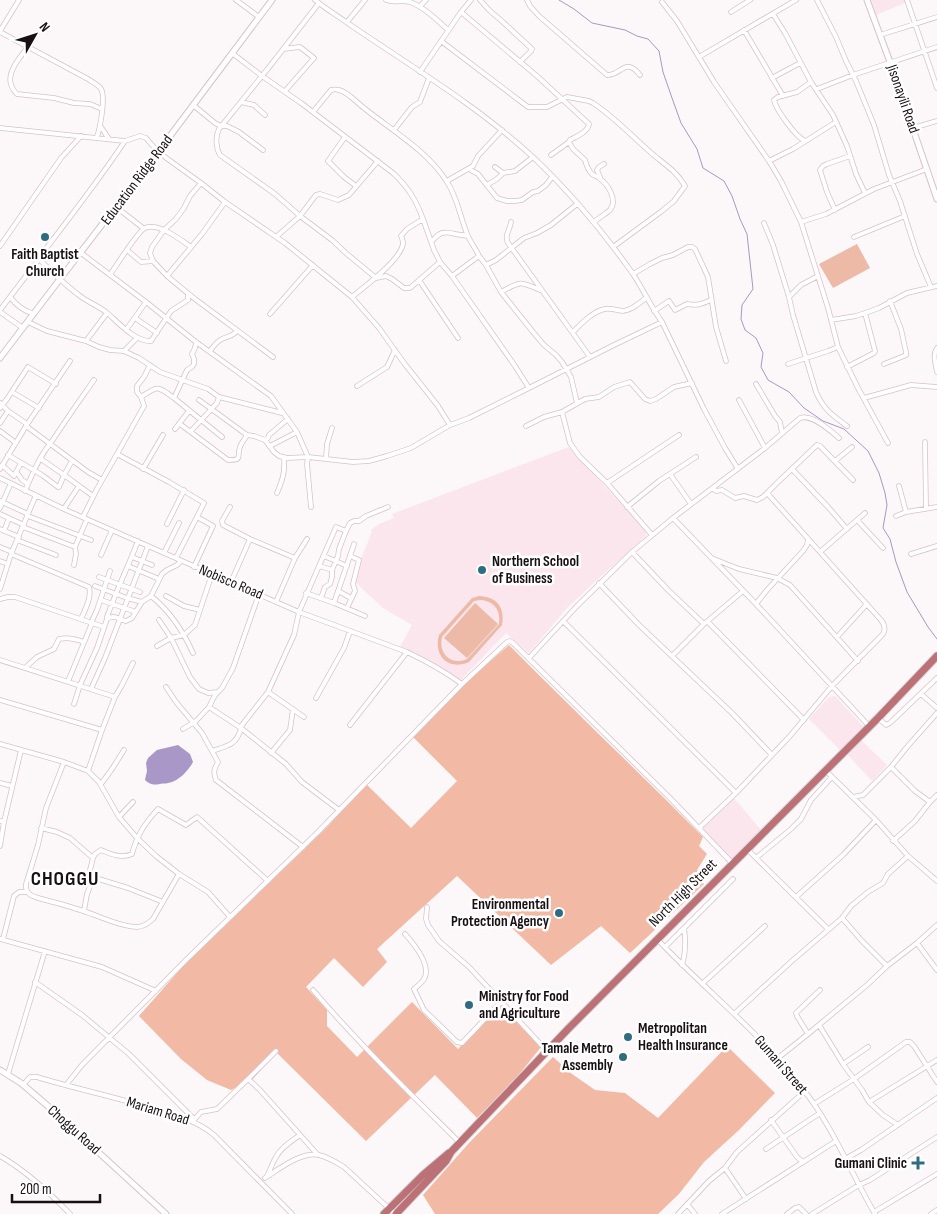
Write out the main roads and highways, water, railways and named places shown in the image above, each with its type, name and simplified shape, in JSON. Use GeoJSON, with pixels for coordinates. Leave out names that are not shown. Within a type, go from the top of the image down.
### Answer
{"type":"FeatureCollection","features":[{"type":"Feature","properties":{"kind":"highway","name":"North High Street"},"geometry":{"type":"LineString","coordinates":[[391,1213],[450,1156],[451,1152],[547,1051],[878,718],[937,656]]}},
{"type":"Feature","properties":{"kind":"main road","name":"Education Ridge Road"},"geometry":{"type":"LineString","coordinates":[[0,358],[272,0]]}},
{"type":"Feature","properties":{"kind":"main road","name":"Jisonayili Road"},"geometry":{"type":"LineString","coordinates":[[867,0],[937,199]]}},
{"type":"Feature","properties":{"kind":"main road","name":"Choggu Road"},"geometry":{"type":"LineString","coordinates":[[0,1070],[23,1085],[73,1128],[166,1214]]}},
{"type":"Feature","properties":{"kind":"waterway"},"geometry":{"type":"LineString","coordinates":[[559,0],[592,23],[625,30],[648,39],[659,51],[663,72],[681,123],[697,149],[703,168],[724,181],[747,234],[753,289],[742,305],[741,319],[745,330],[756,338],[763,353],[761,367],[768,380],[789,392],[804,408],[823,421],[844,429],[868,451],[879,473],[885,493],[887,505],[883,528],[890,539],[907,592],[937,639]]}},
{"type":"Feature","properties":{"kind":"place","name":"Faith Baptist Church"},"geometry":{"type":"Point","coordinates":[45,237]}},
{"type":"Feature","properties":{"kind":"place","name":"Northern School of Business"},"geometry":{"type":"Point","coordinates":[482,570]}},
{"type":"Feature","properties":{"kind":"place","name":"Environmental Protection Agency"},"geometry":{"type":"Point","coordinates":[559,913]}},
{"type":"Feature","properties":{"kind":"place","name":"Ministry for Food and Agriculture"},"geometry":{"type":"Point","coordinates":[469,1005]}},
{"type":"Feature","properties":{"kind":"place","name":"Metropolitan Health Insurance"},"geometry":{"type":"Point","coordinates":[628,1037]}},
{"type":"Feature","properties":{"kind":"place","name":"Tamale Metro Assembly"},"geometry":{"type":"Point","coordinates":[623,1057]}},
{"type":"Feature","properties":{"kind":"place","name":"Gumani Clinic"},"geometry":{"type":"Point","coordinates":[918,1163]}},
{"type":"Feature","properties":{"kind":"district","name":"CHOGGU"},"geometry":{"type":"Point","coordinates":[65,879]}}]}
